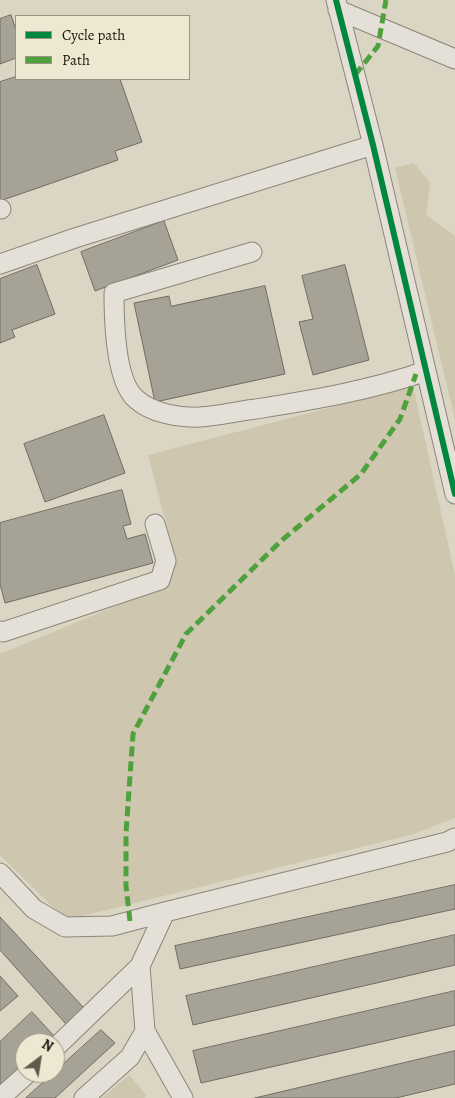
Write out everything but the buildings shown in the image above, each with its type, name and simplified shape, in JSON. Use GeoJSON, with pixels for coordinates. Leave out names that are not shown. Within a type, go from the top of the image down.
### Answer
{"type":"FeatureCollection","features":[{"type":"Feature","properties":{"kind":"street"},"geometry":{"type":"LineString","coordinates":[[337,5],[455,59]]}},
{"type":"Feature","properties":{"kind":"street"},"geometry":{"type":"LineString","coordinates":[[337,5],[373,145],[455,494]]}},
{"type":"Feature","properties":{"kind":"street"},"geometry":{"type":"LineString","coordinates":[[0,264],[74,238],[373,145]]}},
{"type":"Feature","properties":{"kind":"street"},"geometry":{"type":"LineString","coordinates":[[252,252],[114,294],[115,333],[120,369],[134,398],[153,411],[199,417],[279,405],[392,383],[426,371]]}},
{"type":"Feature","properties":{"kind":"street"},"geometry":{"type":"LineString","coordinates":[[0,630],[3,632],[160,580],[166,561],[155,524]]}},
{"type":"Feature","properties":{"kind":"street"},"geometry":{"type":"LineString","coordinates":[[0,873],[34,910],[64,927],[112,926],[447,842],[455,838]]}},
{"type":"Feature","properties":{"kind":"street"},"geometry":{"type":"LineString","coordinates":[[65,1038],[140,966],[165,912]]}},
{"type":"Feature","properties":{"kind":"street"},"geometry":{"type":"LineString","coordinates":[[140,966],[145,1031],[182,1098]]}},
{"type":"Feature","properties":{"kind":"street"},"geometry":{"type":"LineString","coordinates":[[84,1098],[130,1057],[145,1031]]}},
{"type":"Feature","properties":{"kind":"street"},"geometry":{"type":"LineString","coordinates":[[0,1098],[17,1083]]}},
{"type":"Feature","properties":{"kind":"shaded area"},"geometry":{"type":"Polygon","coordinates":[[[414,163],[430,183],[426,215],[455,236],[455,420],[395,168],[414,163]]]}},
{"type":"Feature","properties":{"kind":"shaded area"},"geometry":{"type":"Polygon","coordinates":[[[413,386],[455,575],[455,818],[414,834],[66,920],[0,855],[0,654],[166,585],[174,553],[148,455],[413,386]]]}},
{"type":"Feature","properties":{"kind":"shaded area"},"geometry":{"type":"Polygon","coordinates":[[[129,1075],[147,1096],[144,1098],[102,1098],[129,1075]]]}},
{"type":"Feature","properties":{"kind":"marked path"},"geometry":{"type":"LineString","coordinates":[[355,75],[378,46],[386,0]]}},
{"type":"Feature","properties":{"kind":"marked path"},"geometry":{"type":"LineString","coordinates":[[130,921],[126,886],[126,833],[133,734],[186,634],[281,541],[361,474],[400,419],[416,374]]}},
{"type":"Feature","properties":{"kind":"cycle path"},"geometry":{"type":"LineString","coordinates":[[336,0],[373,145],[455,494]]}}]}
